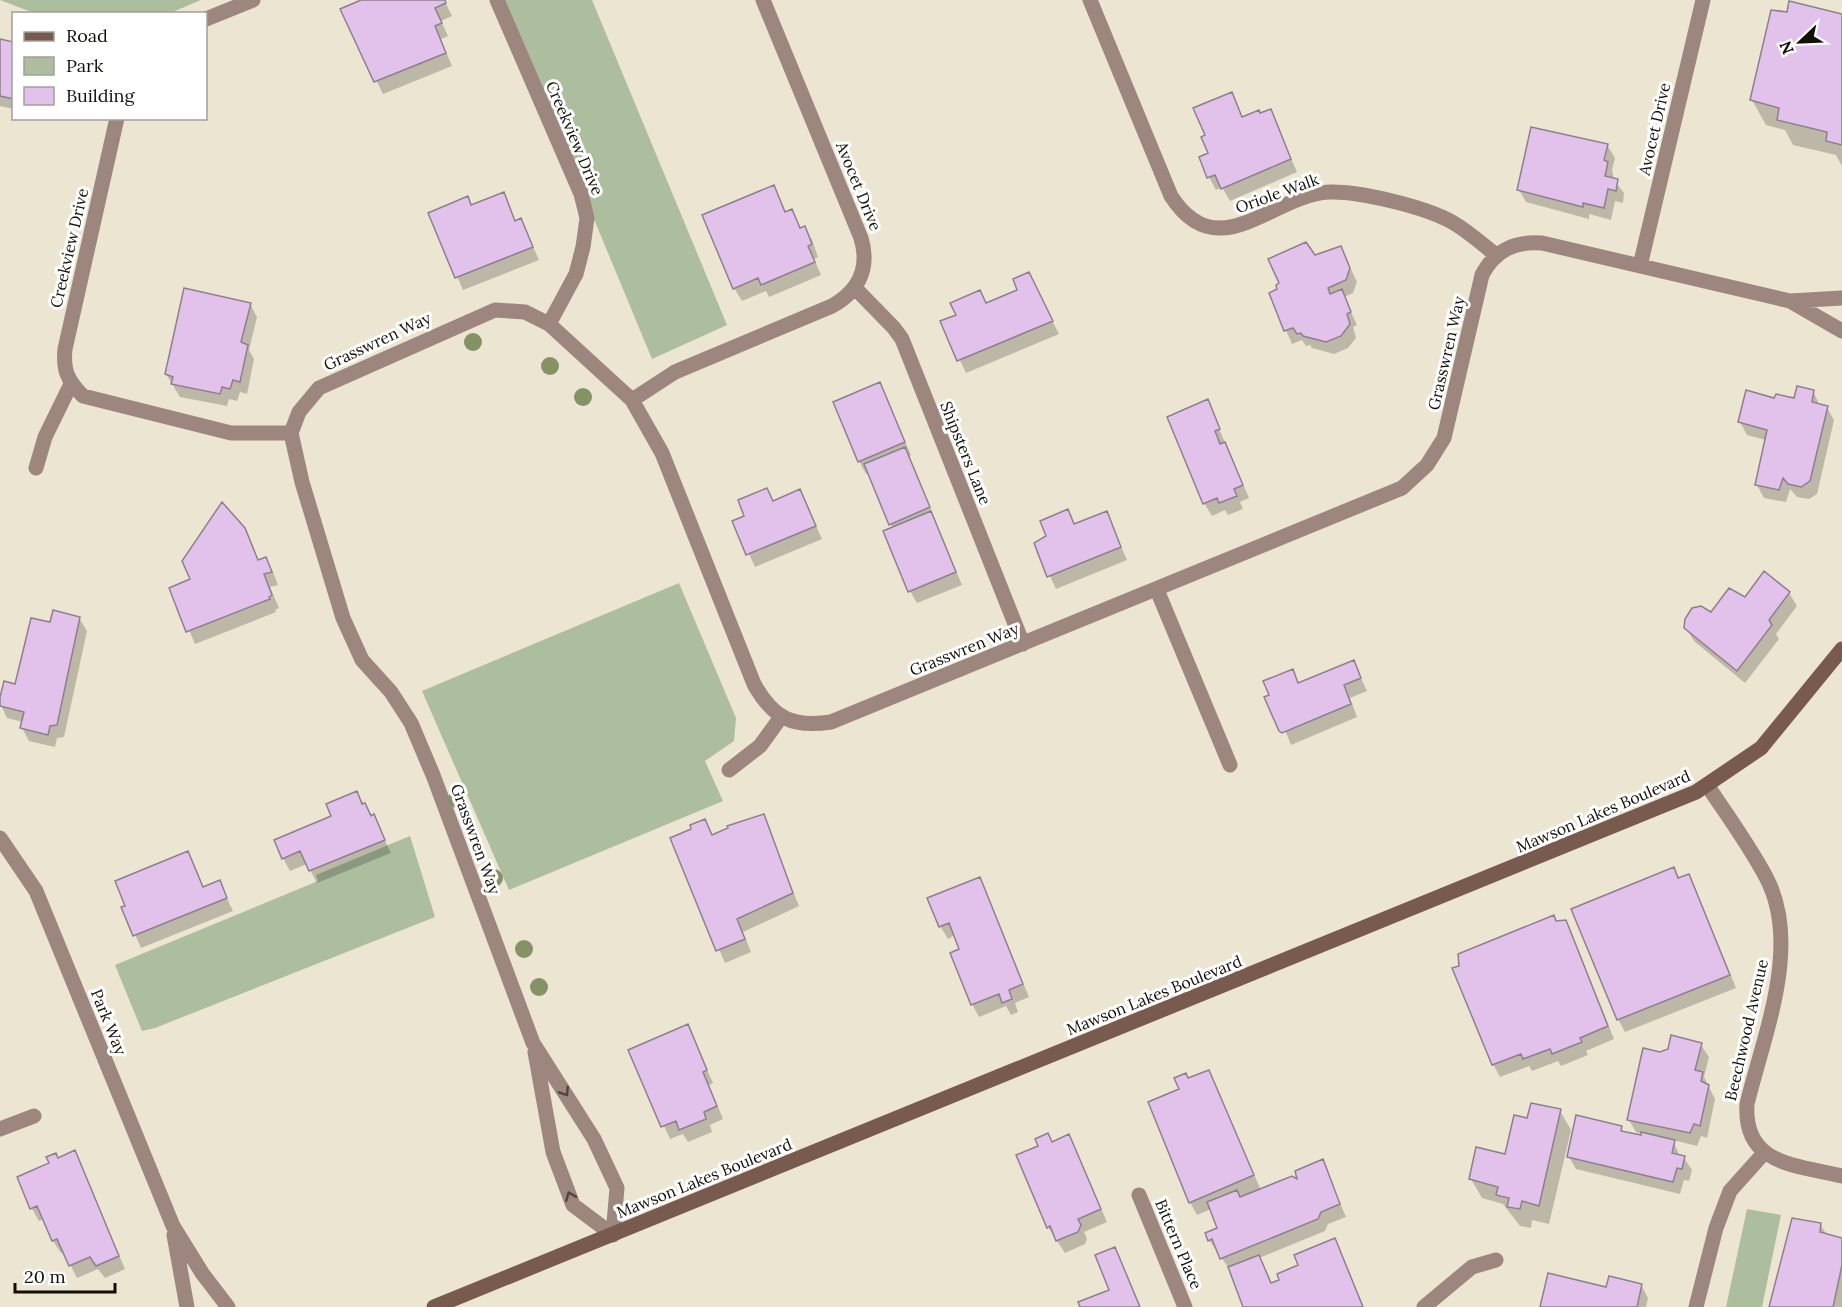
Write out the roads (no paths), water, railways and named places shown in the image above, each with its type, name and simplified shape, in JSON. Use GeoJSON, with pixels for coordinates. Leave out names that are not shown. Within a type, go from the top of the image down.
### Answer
{"type":"FeatureCollection","features":[{"type":"Feature","properties":{"kind":"street"},"geometry":{"type":"LineString","coordinates":[[207,19],[253,0]]}},
{"type":"Feature","properties":{"kind":"street","name":"Creekview Drive"},"geometry":{"type":"LineString","coordinates":[[497,0],[581,194],[587,218],[576,274],[549,324]]}},
{"type":"Feature","properties":{"kind":"street","name":"Avocet Drive"},"geometry":{"type":"LineString","coordinates":[[763,0],[861,238],[865,252],[865,266],[855,288]]}},
{"type":"Feature","properties":{"kind":"street","name":"Oriole Walk"},"geometry":{"type":"LineString","coordinates":[[1090,0],[1171,196],[1188,216],[1198,223],[1226,228],[1239,226],[1307,197],[1326,192],[1349,192],[1437,215],[1468,232],[1496,255]]}},
{"type":"Feature","properties":{"kind":"street","name":"Avocet Drive"},"geometry":{"type":"LineString","coordinates":[[1640,266],[1703,0]]}},
{"type":"Feature","properties":{"kind":"street","name":"Creekview Drive"},"geometry":{"type":"LineString","coordinates":[[71,384],[64,368],[65,349],[117,120]]}},
{"type":"Feature","properties":{"kind":"street"},"geometry":{"type":"LineString","coordinates":[[1496,255],[1511,245],[1526,242],[1542,243],[1790,301],[1842,298]]}},
{"type":"Feature","properties":{"kind":"street","name":"Grasswren Way"},"geometry":{"type":"LineString","coordinates":[[613,1235],[573,1205],[553,1152],[533,1043],[411,723],[403,707],[362,660],[352,642],[302,482],[291,434],[299,412],[319,388],[477,316],[495,310],[508,309],[525,312],[549,324],[632,400],[662,453],[754,684],[764,702],[781,717],[800,724],[831,722],[1388,495],[1416,477],[1435,454],[1444,438],[1482,275],[1496,255]]}},
{"type":"Feature","properties":{"kind":"street"},"geometry":{"type":"LineString","coordinates":[[632,400],[675,372],[832,306],[855,288]]}},
{"type":"Feature","properties":{"kind":"street","name":"Shipsters Lane"},"geometry":{"type":"LineString","coordinates":[[855,288],[902,339],[1023,645]]}},
{"type":"Feature","properties":{"kind":"street"},"geometry":{"type":"LineString","coordinates":[[1790,301],[1842,331]]}},
{"type":"Feature","properties":{"kind":"street"},"geometry":{"type":"LineString","coordinates":[[36,468],[45,437],[71,384],[83,396],[231,433],[291,434]]}},
{"type":"Feature","properties":{"kind":"street"},"geometry":{"type":"LineString","coordinates":[[1157,590],[1230,765]]}},
{"type":"Feature","properties":{"kind":"street","name":"Mawson Lakes Boulevard"},"geometry":{"type":"LineString","coordinates":[[434,1307],[1602,833],[1696,792],[1761,748],[1842,649]]}},
{"type":"Feature","properties":{"kind":"street"},"geometry":{"type":"LineString","coordinates":[[729,770],[760,746],[781,717]]}},
{"type":"Feature","properties":{"kind":"street","name":"Beechwood Avenue"},"geometry":{"type":"LineString","coordinates":[[1707,785],[1766,877],[1780,924],[1781,969],[1747,1104],[1746,1120],[1749,1133],[1764,1153]]}},
{"type":"Feature","properties":{"kind":"street","name":"Park Way"},"geometry":{"type":"LineString","coordinates":[[0,838],[36,891],[172,1226],[202,1273],[228,1307]]}},
{"type":"Feature","properties":{"kind":"street","name":"Grasswren Way"},"geometry":{"type":"LineString","coordinates":[[533,1043],[594,1139],[617,1188],[613,1235]]}},
{"type":"Feature","properties":{"kind":"street"},"geometry":{"type":"LineString","coordinates":[[0,1129],[34,1116]]}},
{"type":"Feature","properties":{"kind":"street"},"geometry":{"type":"LineString","coordinates":[[1696,1307],[1716,1228],[1730,1191],[1764,1153],[1776,1160],[1842,1176]]}},
{"type":"Feature","properties":{"kind":"street","name":"Bittern Place"},"geometry":{"type":"LineString","coordinates":[[1139,1196],[1185,1307]]}},
{"type":"Feature","properties":{"kind":"street","name":"Park Way"},"geometry":{"type":"LineString","coordinates":[[172,1226],[187,1307]]}},
{"type":"Feature","properties":{"kind":"street"},"geometry":{"type":"LineString","coordinates":[[1424,1307],[1472,1267],[1496,1260]]}}]}
